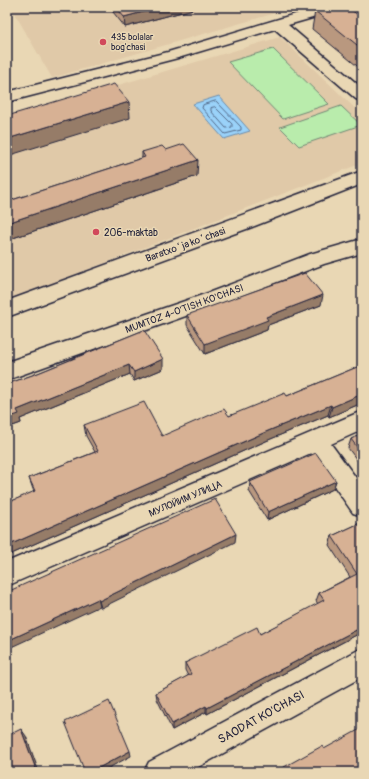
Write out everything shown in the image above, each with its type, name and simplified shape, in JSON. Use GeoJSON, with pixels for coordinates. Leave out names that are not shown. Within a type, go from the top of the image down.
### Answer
{"type":"FeatureCollection","features":[{"type":"Feature","properties":{"kind":"street"},"geometry":{"type":"LineString","coordinates":[[7,97],[173,55],[334,7]]}},
{"type":"Feature","properties":{"kind":"street"},"geometry":{"type":"LineString","coordinates":[[340,7],[362,12]]}},
{"type":"Feature","properties":{"kind":"street"},"geometry":{"type":"LineString","coordinates":[[278,24],[362,96]]}},
{"type":"Feature","properties":{"kind":"street","name":"Baratxoʻja koʻchasi"},"geometry":{"type":"LineString","coordinates":[[7,309],[245,222],[362,177]]}},
{"type":"Feature","properties":{"kind":"street","name":"MUMTOZ 4-O'TISH KO'CHASI"},"geometry":{"type":"LineString","coordinates":[[7,371],[215,298],[317,259],[362,246]]}},
{"type":"Feature","properties":{"kind":"street","name":"МУЛОЙИМ УЛИЦА"},"geometry":{"type":"LineString","coordinates":[[7,574],[362,420]]}},
{"type":"Feature","properties":{"kind":"street"},"geometry":{"type":"LineString","coordinates":[[316,441],[362,505]]}},
{"type":"Feature","properties":{"kind":"street","name":"SAODAT KO'CHASI"},"geometry":{"type":"LineString","coordinates":[[159,772],[362,662]]}},
{"type":"Feature","properties":{"kind":"shaded area","name":"435 bolalar bog'chasi"},"geometry":{"type":"Polygon","coordinates":[[[11,7],[296,7],[52,78],[11,7]]]}},
{"type":"Feature","properties":{"kind":"shaded area","name":"206-maktab"},"geometry":{"type":"Polygon","coordinates":[[[280,37],[362,115],[362,163],[7,301],[7,118],[280,37]]]}},
{"type":"Feature","properties":{"kind":"green space"},"geometry":{"type":"Polygon","coordinates":[[[273,49],[329,104],[283,119],[228,62],[273,49]]]}},
{"type":"Feature","properties":{"kind":"green space"},"geometry":{"type":"Polygon","coordinates":[[[341,106],[361,125],[299,146],[280,127],[341,106]]]}},
{"type":"Feature","properties":{"kind":"water"},"geometry":{"type":"Polygon","coordinates":[[[219,96],[250,131],[224,139],[193,104],[219,96]]]}},
{"type":"Feature","properties":{"kind":"building"},"geometry":{"type":"Polygon","coordinates":[[[116,7],[162,7],[124,17],[116,7]]]}},
{"type":"Feature","properties":{"kind":"building"},"geometry":{"type":"Polygon","coordinates":[[[326,7],[347,7],[362,18],[362,49],[315,11],[326,7]]]}},
{"type":"Feature","properties":{"kind":"building"},"geometry":{"type":"Polygon","coordinates":[[[114,84],[129,102],[7,139],[7,116],[114,84]]]}},
{"type":"Feature","properties":{"kind":"building"},"geometry":{"type":"Polygon","coordinates":[[[184,144],[198,160],[7,223],[7,197],[9,196],[12,200],[145,157],[142,152],[162,146],[166,150],[184,144]]]}},
{"type":"Feature","properties":{"kind":"building"},"geometry":{"type":"Polygon","coordinates":[[[305,273],[323,295],[266,317],[268,320],[205,344],[187,315],[305,273]]]}},
{"type":"Feature","properties":{"kind":"building"},"geometry":{"type":"Polygon","coordinates":[[[144,330],[163,359],[134,372],[129,365],[17,410],[19,414],[7,418],[7,384],[144,330]]]}},
{"type":"Feature","properties":{"kind":"building"},"geometry":{"type":"Polygon","coordinates":[[[362,365],[362,394],[268,431],[7,546],[7,503],[35,491],[29,478],[98,451],[84,425],[144,402],[162,436],[224,409],[229,416],[285,393],[287,396],[362,365]]]}},
{"type":"Feature","properties":{"kind":"building"},"geometry":{"type":"Polygon","coordinates":[[[362,434],[362,454],[351,439],[362,434]]]}},
{"type":"Feature","properties":{"kind":"building"},"geometry":{"type":"Polygon","coordinates":[[[316,453],[336,481],[268,512],[250,482],[316,453]]]}},
{"type":"Feature","properties":{"kind":"building"},"geometry":{"type":"Polygon","coordinates":[[[215,499],[236,534],[99,601],[98,599],[7,641],[7,592],[215,499]]]}},
{"type":"Feature","properties":{"kind":"building"},"geometry":{"type":"Polygon","coordinates":[[[362,522],[362,627],[207,708],[206,706],[172,724],[156,693],[191,674],[185,663],[257,627],[260,634],[324,600],[319,593],[357,574],[332,536],[362,522]]]}},
{"type":"Feature","properties":{"kind":"building"},"geometry":{"type":"Polygon","coordinates":[[[109,701],[130,751],[91,772],[85,772],[65,722],[109,701]]]}},
{"type":"Feature","properties":{"kind":"building"},"geometry":{"type":"Polygon","coordinates":[[[362,728],[362,772],[275,772],[322,746],[324,749],[362,728]]]}},
{"type":"Feature","properties":{"kind":"building"},"geometry":{"type":"Polygon","coordinates":[[[21,729],[37,772],[7,772],[7,736],[21,729]]]}},
{"type":"Feature","properties":{"kind":"place","name":"435 bolalar bog'chasi"},"geometry":{"type":"Point","coordinates":[103,42]}},
{"type":"Feature","properties":{"kind":"place","name":"206-maktab"},"geometry":{"type":"Point","coordinates":[96,232]}}]}
